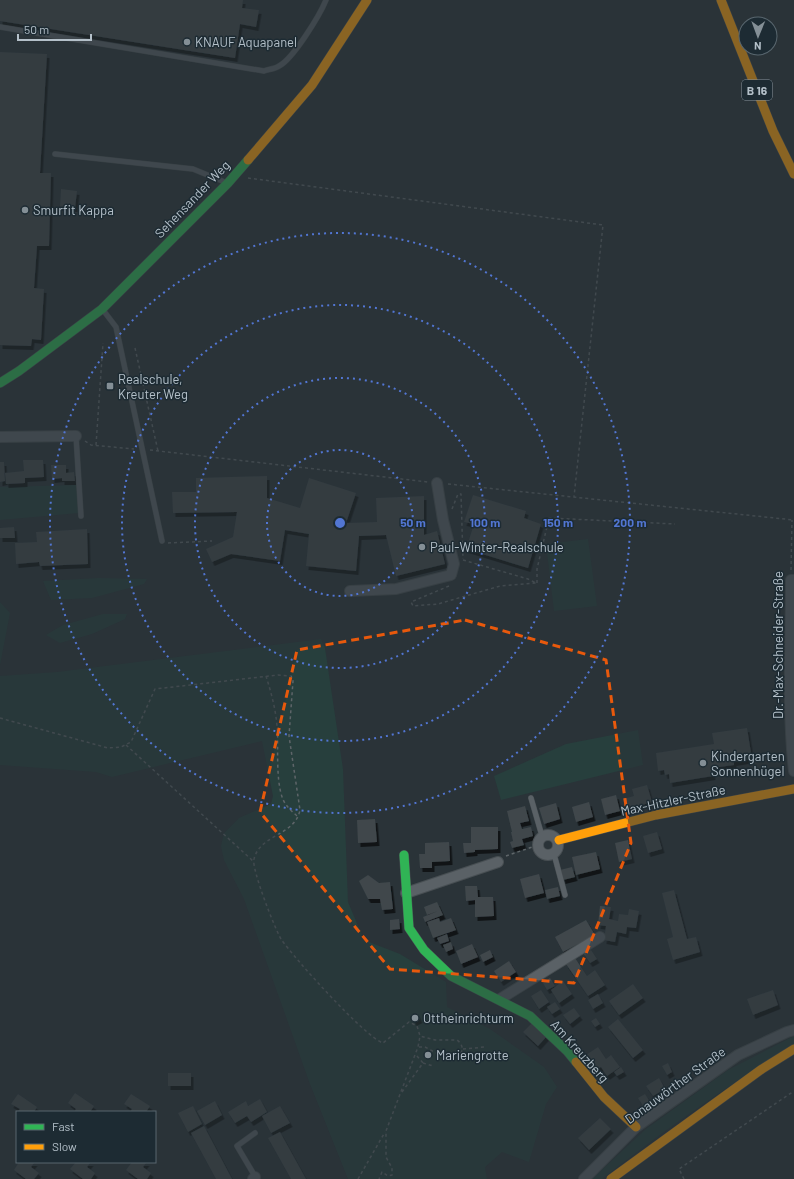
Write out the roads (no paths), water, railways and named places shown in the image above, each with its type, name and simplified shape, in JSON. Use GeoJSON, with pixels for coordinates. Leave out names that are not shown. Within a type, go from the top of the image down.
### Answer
{"type":"FeatureCollection","features":[{"type":"Feature","properties":{"kind":"street","name":"Sehensander Weg"},"geometry":{"type":"LineString","coordinates":[[0,383],[19,371],[102,309],[231,180],[312,85],[367,0]]}},
{"type":"Feature","properties":{"kind":"street","name":"B 16"},"geometry":{"type":"LineString","coordinates":[[721,0],[773,131],[794,174]]}},
{"type":"Feature","properties":{"kind":"street"},"geometry":{"type":"LineString","coordinates":[[0,437],[76,436]]}},
{"type":"Feature","properties":{"kind":"street"},"geometry":{"type":"LineString","coordinates":[[350,591],[396,589],[451,575],[454,564],[443,520],[437,483]]}},
{"type":"Feature","properties":{"kind":"street","name":"Dr.-Max-Schneider-Straße"},"geometry":{"type":"LineString","coordinates":[[792,580],[791,745],[794,771]]}},
{"type":"Feature","properties":{"kind":"street","name":"Max-Hitzler-Straße"},"geometry":{"type":"LineString","coordinates":[[540,841],[551,834],[559,840],[656,815],[794,789]]}},
{"type":"Feature","properties":{"kind":"street"},"geometry":{"type":"LineString","coordinates":[[540,841],[539,850],[544,855],[554,854],[559,847],[559,840]]}},
{"type":"Feature","properties":{"kind":"street","name":"Am Kreuzberg"},"geometry":{"type":"LineString","coordinates":[[404,855],[409,928],[424,950],[451,976],[500,999],[530,1016],[567,1051],[604,1097],[636,1127]]}},
{"type":"Feature","properties":{"kind":"street"},"geometry":{"type":"LineString","coordinates":[[406,893],[498,862]]}},
{"type":"Feature","properties":{"kind":"street"},"geometry":{"type":"LineString","coordinates":[[500,999],[600,937]]}},
{"type":"Feature","properties":{"kind":"street","name":"Donauwörther Straße"},"geometry":{"type":"LineString","coordinates":[[584,1179],[636,1127],[738,1055],[794,1030]]}},
{"type":"Feature","properties":{"kind":"street"},"geometry":{"type":"LineString","coordinates":[[611,1179],[762,1069],[794,1049]]}},
{"type":"Feature","properties":{"kind":"lane"},"geometry":{"type":"LineString","coordinates":[[0,27],[264,70],[280,66],[291,57],[322,11],[326,0]]}},
{"type":"Feature","properties":{"kind":"lane"},"geometry":{"type":"LineString","coordinates":[[55,154],[193,169],[231,180]]}},
{"type":"Feature","properties":{"kind":"lane"},"geometry":{"type":"LineString","coordinates":[[102,309],[116,327],[162,541]]}},
{"type":"Feature","properties":{"kind":"lane"},"geometry":{"type":"LineString","coordinates":[[76,436],[81,516]]}},
{"type":"Feature","properties":{"kind":"lane"},"geometry":{"type":"LineString","coordinates":[[531,798],[540,841]]}},
{"type":"Feature","properties":{"kind":"lane"},"geometry":{"type":"LineString","coordinates":[[554,854],[565,895]]}},
{"type":"Feature","properties":{"kind":"lane"},"geometry":{"type":"LineString","coordinates":[[255,1133],[237,1146],[255,1178]]}},
{"type":"Feature","properties":{"kind":"place","name":"KNAUF Aquapanel"},"geometry":{"type":"Point","coordinates":[187,42]}},
{"type":"Feature","properties":{"kind":"place","name":"Smurfit Kappa"},"geometry":{"type":"Point","coordinates":[25,210]}},
{"type":"Feature","properties":{"kind":"place","name":"Realschule, Kreuter Weg"},"geometry":{"type":"Point","coordinates":[110,386]}},
{"type":"Feature","properties":{"kind":"place","name":"Paul-Winter-Realschule"},"geometry":{"type":"Point","coordinates":[422,547]}},
{"type":"Feature","properties":{"kind":"place","name":"Kindergarten Sonnenhügel"},"geometry":{"type":"Point","coordinates":[703,763]}},
{"type":"Feature","properties":{"kind":"place","name":"Ottheinrichturm"},"geometry":{"type":"Point","coordinates":[415,1018]}},
{"type":"Feature","properties":{"kind":"place","name":"Mariengrotte"},"geometry":{"type":"Point","coordinates":[428,1055]}}]}
